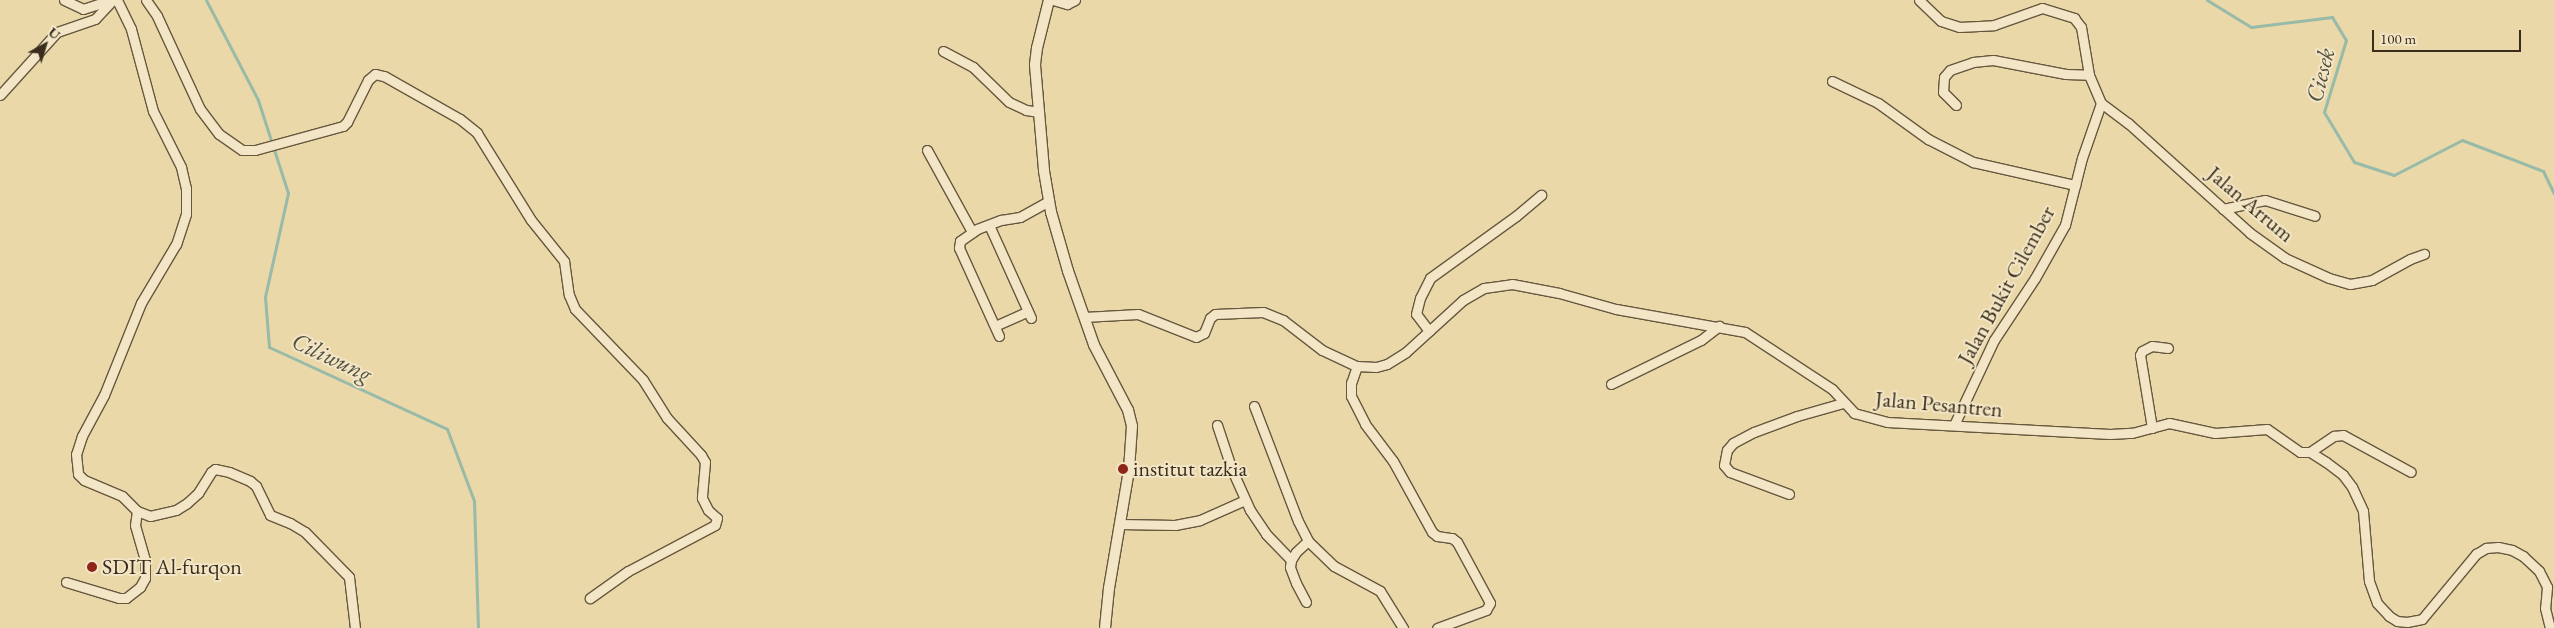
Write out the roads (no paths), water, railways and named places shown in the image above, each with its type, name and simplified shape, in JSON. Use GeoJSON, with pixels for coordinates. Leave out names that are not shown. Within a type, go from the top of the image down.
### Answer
{"type":"FeatureCollection","features":[{"type":"Feature","properties":{"kind":"street"},"geometry":{"type":"LineString","coordinates":[[64,0],[83,9],[111,0]]}},
{"type":"Feature","properties":{"kind":"street"},"geometry":{"type":"LineString","coordinates":[[0,95],[57,32],[95,20],[111,0]]}},
{"type":"Feature","properties":{"kind":"street"},"geometry":{"type":"LineString","coordinates":[[117,0],[131,29],[153,110],[182,167],[187,206],[184,223],[178,238],[140,303],[104,395],[85,429],[76,454],[76,470],[82,478],[122,496],[137,511],[152,516],[181,508],[198,493],[211,472],[215,469],[229,472],[250,481],[257,489],[270,515],[290,522],[305,532],[349,577],[355,628]]}},
{"type":"Feature","properties":{"kind":"street"},"geometry":{"type":"LineString","coordinates":[[146,0],[157,16],[188,86],[214,128],[232,145],[244,151],[255,150],[343,126],[347,122],[368,80],[372,75],[377,74],[468,125],[492,154],[531,220],[564,261],[570,299],[575,308],[643,380],[667,418],[704,459],[705,471],[702,498],[708,510],[717,518],[715,525],[628,571],[590,598]]}},
{"type":"Feature","properties":{"kind":"street"},"geometry":{"type":"LineString","coordinates":[[1075,0],[1067,4],[1051,0],[1036,60],[1039,112],[1049,201],[1056,233],[1102,364],[1131,418],[1130,462],[1108,588],[1105,628]]}},
{"type":"Feature","properties":{"kind":"street"},"geometry":{"type":"LineString","coordinates":[[1920,0],[1941,21],[1960,27],[1986,27],[2042,8],[2072,16],[2081,27],[2089,75],[2101,103]]}},
{"type":"Feature","properties":{"kind":"street"},"geometry":{"type":"LineString","coordinates":[[944,51],[972,67],[1009,102],[1026,110],[1039,112]]}},
{"type":"Feature","properties":{"kind":"street"},"geometry":{"type":"LineString","coordinates":[[1956,106],[1944,92],[1944,77],[1950,70],[1972,62],[1993,60],[2066,74],[2089,75]]}},
{"type":"Feature","properties":{"kind":"street"},"geometry":{"type":"LineString","coordinates":[[1832,81],[1878,103],[1936,144],[1973,162],[2075,185]]}},
{"type":"Feature","properties":{"kind":"street","name":"Jalan Bukit Cilember"},"geometry":{"type":"LineString","coordinates":[[1954,425],[1994,340],[2059,238],[2069,215],[2075,185],[2101,103]]}},
{"type":"Feature","properties":{"kind":"street","name":"Jalan Arrum"},"geometry":{"type":"LineString","coordinates":[[2101,103],[2128,123],[2254,237],[2275,252],[2315,272],[2339,282],[2356,284],[2372,280],[2410,259],[2424,254]]}},
{"type":"Feature","properties":{"kind":"street"},"geometry":{"type":"LineString","coordinates":[[927,150],[972,232]]}},
{"type":"Feature","properties":{"kind":"street"},"geometry":{"type":"LineString","coordinates":[[1429,331],[1416,314],[1418,303],[1430,278],[1516,216],[1541,195]]}},
{"type":"Feature","properties":{"kind":"street"},"geometry":{"type":"LineString","coordinates":[[2223,209],[2265,200],[2315,216]]}},
{"type":"Feature","properties":{"kind":"street"},"geometry":{"type":"LineString","coordinates":[[999,336],[959,248],[960,241],[972,232],[1001,220],[1020,217],[1049,201]]}},
{"type":"Feature","properties":{"kind":"street"},"geometry":{"type":"LineString","coordinates":[[989,225],[1029,314],[995,326]]}},
{"type":"Feature","properties":{"kind":"street","name":"Jalan Pesantren"},"geometry":{"type":"LineString","coordinates":[[1084,317],[1138,314],[1196,337],[1204,333],[1210,318],[1215,314],[1263,312],[1283,320],[1319,349],[1357,366],[1376,367],[1392,361],[1412,348],[1464,300],[1484,288],[1505,284],[1559,293],[1616,309],[1745,332],[1832,389],[1842,402],[1856,414],[1887,422],[2110,434],[2132,433],[2176,423],[2215,433],[2267,428],[2300,452],[2310,452],[2343,475],[2360,502],[2369,581],[2378,603],[2389,616],[2397,621],[2407,622],[2422,619],[2476,554],[2486,548],[2498,547],[2512,550],[2523,556],[2540,571],[2547,587],[2545,608],[2550,628]]}},
{"type":"Feature","properties":{"kind":"street"},"geometry":{"type":"LineString","coordinates":[[1611,384],[1701,340],[1719,326]]}},
{"type":"Feature","properties":{"kind":"street"},"geometry":{"type":"LineString","coordinates":[[2152,428],[2140,355],[2142,350],[2152,346],[2168,348]]}},
{"type":"Feature","properties":{"kind":"street"},"geometry":{"type":"LineString","coordinates":[[1357,366],[1351,382],[1351,396],[1365,424],[1393,461],[1428,526],[1437,536],[1452,538],[1457,542],[1490,603],[1486,610],[1437,628]]}},
{"type":"Feature","properties":{"kind":"street"},"geometry":{"type":"LineString","coordinates":[[1789,494],[1726,469],[1724,462],[1727,450],[1733,443],[1754,432],[1842,402]]}},
{"type":"Feature","properties":{"kind":"street"},"geometry":{"type":"LineString","coordinates":[[1254,406],[1298,521],[1308,541],[1334,566],[1380,591],[1403,628]]}},
{"type":"Feature","properties":{"kind":"street"},"geometry":{"type":"LineString","coordinates":[[1217,425],[1232,470],[1245,500],[1266,534],[1290,560],[1292,573],[1306,602]]}},
{"type":"Feature","properties":{"kind":"street"},"geometry":{"type":"LineString","coordinates":[[2310,452],[2334,436],[2343,435],[2412,472]]}},
{"type":"Feature","properties":{"kind":"street"},"geometry":{"type":"LineString","coordinates":[[1120,524],[1175,526],[1200,520],[1245,500]]}},
{"type":"Feature","properties":{"kind":"street"},"geometry":{"type":"LineString","coordinates":[[66,582],[119,598],[126,598],[140,587],[145,578],[145,560],[134,525],[137,511]]}},
{"type":"Feature","properties":{"kind":"street"},"geometry":{"type":"LineString","coordinates":[[1290,560],[1308,541]]}},
{"type":"Feature","properties":{"kind":"waterway","name":"Ciliwung"},"geometry":{"type":"LineString","coordinates":[[206,0],[258,100],[288,193],[265,297],[269,347],[447,429],[474,501],[478,628]]}},
{"type":"Feature","properties":{"kind":"waterway","name":"Ciesek"},"geometry":{"type":"LineString","coordinates":[[2207,0],[2251,27],[2332,17],[2346,40],[2324,112],[2354,162],[2394,175],[2462,140],[2543,171],[2554,194]]}},
{"type":"Feature","properties":{"kind":"place","name":"institut tazkia"},"geometry":{"type":"Point","coordinates":[1123,469]}},
{"type":"Feature","properties":{"kind":"place","name":"SDIT Al-furqon"},"geometry":{"type":"Point","coordinates":[92,567]}}]}
